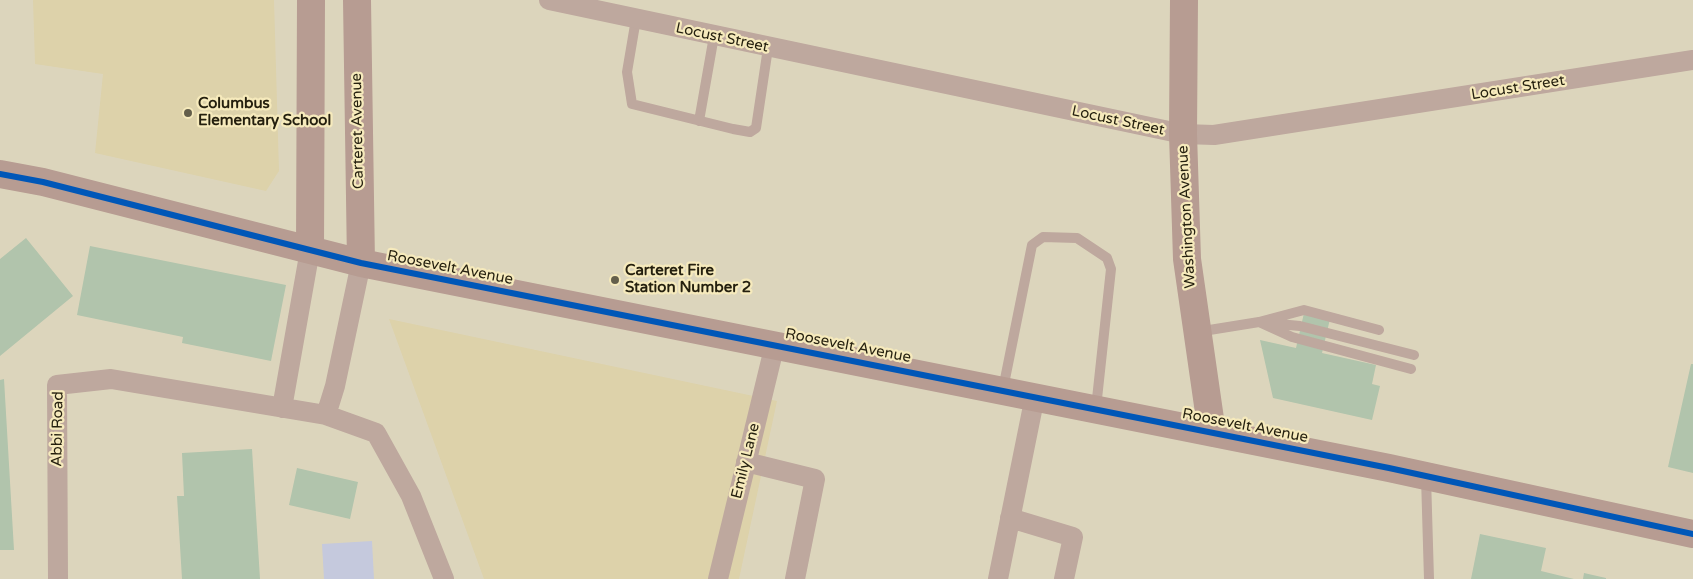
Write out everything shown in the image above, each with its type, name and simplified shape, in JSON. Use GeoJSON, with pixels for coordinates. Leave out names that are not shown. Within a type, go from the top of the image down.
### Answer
{"type":"FeatureCollection","features":[{"type":"Feature","properties":{"kind":"street"},"geometry":{"type":"LineString","coordinates":[[282,408],[310,250],[311,0]]}},
{"type":"Feature","properties":{"kind":"street","name":"Carteret Avenue"},"geometry":{"type":"LineString","coordinates":[[357,0],[361,263]]}},
{"type":"Feature","properties":{"kind":"street","name":"Locust Street"},"geometry":{"type":"LineString","coordinates":[[548,0],[768,48],[1183,134],[1214,135],[1693,60]]}},
{"type":"Feature","properties":{"kind":"street","name":"Washington Avenue"},"geometry":{"type":"LineString","coordinates":[[1184,0],[1183,134],[1187,259],[1196,332],[1212,432]]}},
{"type":"Feature","properties":{"kind":"street","name":"Roosevelt Avenue"},"geometry":{"type":"LineString","coordinates":[[0,174],[43,182],[361,263],[1212,432],[1693,534]]}},
{"type":"Feature","properties":{"kind":"street"},"geometry":{"type":"LineString","coordinates":[[326,416],[335,386],[361,263]]}},
{"type":"Feature","properties":{"kind":"street","name":"Emily Lane"},"geometry":{"type":"LineString","coordinates":[[718,579],[775,344]]}},
{"type":"Feature","properties":{"kind":"street","name":"Abbi Road"},"geometry":{"type":"LineString","coordinates":[[58,579],[57,385],[112,379],[326,416],[376,433],[412,496],[444,579]]}},
{"type":"Feature","properties":{"kind":"street"},"geometry":{"type":"LineString","coordinates":[[998,579],[1035,396]]}},
{"type":"Feature","properties":{"kind":"street"},"geometry":{"type":"LineString","coordinates":[[746,462],[815,479],[795,579]]}},
{"type":"Feature","properties":{"kind":"street"},"geometry":{"type":"LineString","coordinates":[[1010,518],[1073,537],[1064,579]]}},
{"type":"Feature","properties":{"kind":"lane"},"geometry":{"type":"LineString","coordinates":[[636,19],[627,72],[632,104],[750,132],[756,128],[768,48]]}},
{"type":"Feature","properties":{"kind":"lane"},"geometry":{"type":"LineString","coordinates":[[700,120],[714,36]]}},
{"type":"Feature","properties":{"kind":"lane"},"geometry":{"type":"LineString","coordinates":[[1003,390],[1032,245],[1043,237],[1077,238],[1107,258],[1111,269],[1096,409]]}},
{"type":"Feature","properties":{"kind":"lane"},"geometry":{"type":"LineString","coordinates":[[1196,332],[1259,322],[1304,310],[1379,330]]}},
{"type":"Feature","properties":{"kind":"lane"},"geometry":{"type":"LineString","coordinates":[[1259,322],[1300,326],[1414,355]]}},
{"type":"Feature","properties":{"kind":"lane"},"geometry":{"type":"LineString","coordinates":[[1259,322],[1292,337],[1411,369]]}},
{"type":"Feature","properties":{"kind":"lane"},"geometry":{"type":"LineString","coordinates":[[1426,476],[1429,579]]}},
{"type":"Feature","properties":{"kind":"shaded area","name":"Columbus Elementary School"},"geometry":{"type":"Polygon","coordinates":[[[33,0],[274,0],[279,171],[266,191],[95,153],[103,74],[35,64],[33,0]]]}},
{"type":"Feature","properties":{"kind":"shaded area"},"geometry":{"type":"Polygon","coordinates":[[[389,319],[777,401],[739,579],[484,579],[389,319]]]}},
{"type":"Feature","properties":{"kind":"shaded area"},"geometry":{"type":"Polygon","coordinates":[[[372,541],[374,579],[324,579],[322,544],[372,541]]]}},
{"type":"Feature","properties":{"kind":"building"},"geometry":{"type":"Polygon","coordinates":[[[26,238],[73,296],[0,356],[0,259],[26,238]]]}},
{"type":"Feature","properties":{"kind":"building"},"geometry":{"type":"Polygon","coordinates":[[[90,246],[286,285],[271,361],[182,343],[183,337],[77,315],[90,246]]]}},
{"type":"Feature","properties":{"kind":"building"},"geometry":{"type":"Polygon","coordinates":[[[1304,313],[1330,319],[1322,353],[1376,365],[1372,384],[1380,386],[1372,420],[1273,398],[1260,340],[1296,348],[1304,313]]]}},
{"type":"Feature","properties":{"kind":"building"},"geometry":{"type":"Polygon","coordinates":[[[1691,364],[1693,364],[1693,473],[1668,467],[1691,364]]]}},
{"type":"Feature","properties":{"kind":"building"},"geometry":{"type":"Polygon","coordinates":[[[4,379],[14,550],[0,550],[0,380],[4,379]]]}},
{"type":"Feature","properties":{"kind":"building"},"geometry":{"type":"Polygon","coordinates":[[[252,449],[260,579],[182,579],[177,496],[184,496],[182,453],[252,449]]]}},
{"type":"Feature","properties":{"kind":"building"},"geometry":{"type":"Polygon","coordinates":[[[297,468],[358,482],[350,519],[289,505],[297,468]]]}},
{"type":"Feature","properties":{"kind":"building"},"geometry":{"type":"Polygon","coordinates":[[[1480,534],[1546,548],[1541,571],[1574,579],[1471,579],[1480,534]]]}},
{"type":"Feature","properties":{"kind":"building"},"geometry":{"type":"Polygon","coordinates":[[[1584,573],[1606,578],[1606,579],[1583,579],[1584,573]]]}},
{"type":"Feature","properties":{"kind":"cycle path"},"geometry":{"type":"LineString","coordinates":[[0,174],[43,182],[361,263],[1389,468],[1693,534]]}},
{"type":"Feature","properties":{"kind":"place","name":"Columbus Elementary School"},"geometry":{"type":"Point","coordinates":[188,113]}},
{"type":"Feature","properties":{"kind":"place","name":"Carteret Fire Station Number 2"},"geometry":{"type":"Point","coordinates":[615,280]}}]}
